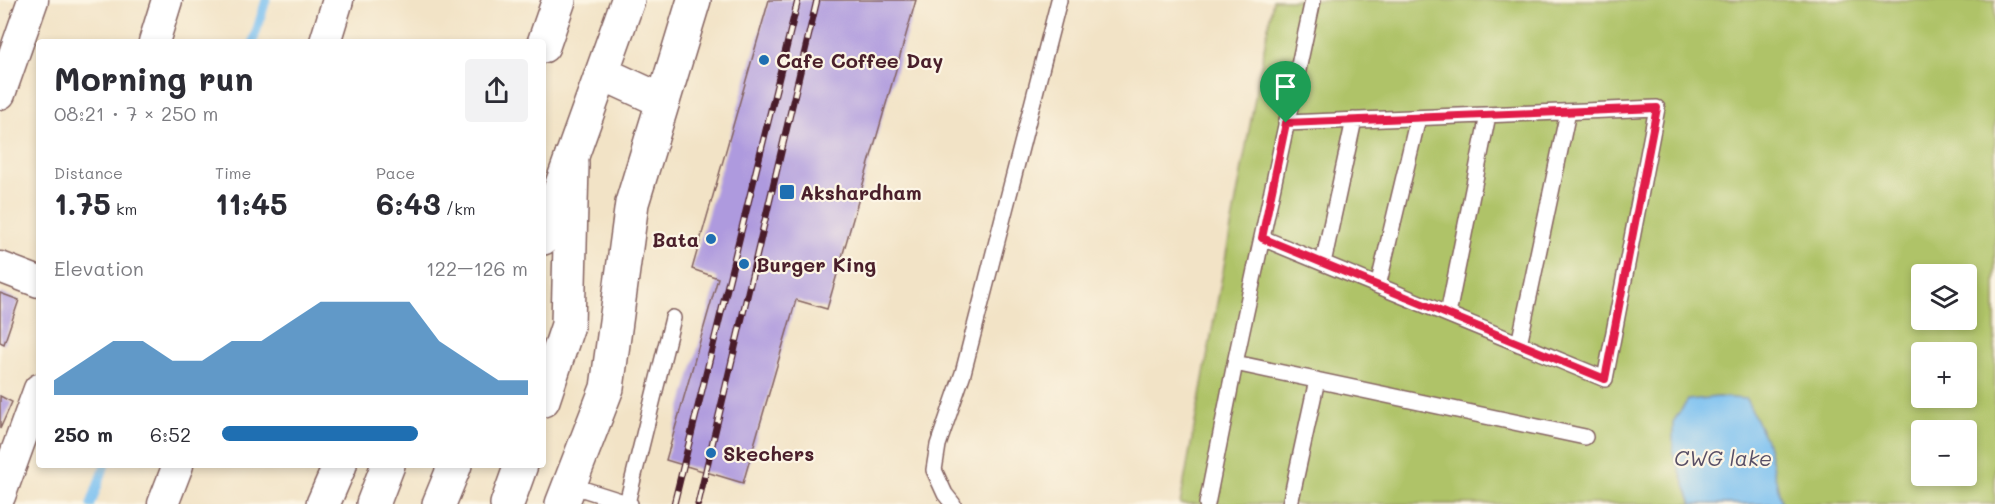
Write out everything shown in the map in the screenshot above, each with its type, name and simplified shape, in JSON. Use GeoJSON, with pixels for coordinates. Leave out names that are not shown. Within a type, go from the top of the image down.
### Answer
{"type":"FeatureCollection","features":[{"type":"Feature","properties":{"kind":"main road"},"geometry":{"type":"LineString","coordinates":[[545,39],[559,0]]}},
{"type":"Feature","properties":{"kind":"main road"},"geometry":{"type":"LineString","coordinates":[[546,230],[628,0]]}},
{"type":"Feature","properties":{"kind":"main road"},"geometry":{"type":"LineString","coordinates":[[566,494],[608,388],[632,203],[694,0]]}},
{"type":"Feature","properties":{"kind":"main road"},"geometry":{"type":"LineString","coordinates":[[602,73],[663,101]]}},
{"type":"Feature","properties":{"kind":"main road"},"geometry":{"type":"LineString","coordinates":[[546,391],[568,325],[572,156]]}},
{"type":"Feature","properties":{"kind":"main road"},"geometry":{"type":"LineString","coordinates":[[323,504],[339,468]]}},
{"type":"Feature","properties":{"kind":"main road"},"geometry":{"type":"LineString","coordinates":[[373,504],[387,468]]}},
{"type":"Feature","properties":{"kind":"main road"},"geometry":{"type":"LineString","coordinates":[[438,504],[453,468]]}},
{"type":"Feature","properties":{"kind":"main road"},"geometry":{"type":"LineString","coordinates":[[507,504],[520,468]]}},
{"type":"Feature","properties":{"kind":"street"},"geometry":{"type":"LineString","coordinates":[[0,94],[33,0]]}},
{"type":"Feature","properties":{"kind":"street"},"geometry":{"type":"LineString","coordinates":[[155,39],[167,0]]}},
{"type":"Feature","properties":{"kind":"street"},"geometry":{"type":"LineString","coordinates":[[326,39],[338,0]]}},
{"type":"Feature","properties":{"kind":"street"},"geometry":{"type":"LineString","coordinates":[[0,267],[36,281]]}},
{"type":"Feature","properties":{"kind":"street"},"geometry":{"type":"LineString","coordinates":[[0,496],[36,397]]}},
{"type":"Feature","properties":{"kind":"street"},"geometry":{"type":"LineString","coordinates":[[163,504],[177,468]]}},
{"type":"Feature","properties":{"kind":"lane"},"geometry":{"type":"LineString","coordinates":[[953,504],[945,494],[934,470],[938,445],[963,373],[1059,0]]}},
{"type":"Feature","properties":{"kind":"lane"},"geometry":{"type":"LineString","coordinates":[[1207,504],[1313,0]]}},
{"type":"Feature","properties":{"kind":"lane"},"geometry":{"type":"LineString","coordinates":[[1262,238],[1605,379],[1657,108],[1286,123]]}},
{"type":"Feature","properties":{"kind":"lane"},"geometry":{"type":"LineString","coordinates":[[1519,344],[1568,112]]}},
{"type":"Feature","properties":{"kind":"lane"},"geometry":{"type":"LineString","coordinates":[[1448,314],[1488,115]]}},
{"type":"Feature","properties":{"kind":"lane"},"geometry":{"type":"LineString","coordinates":[[1378,285],[1418,118]]}},
{"type":"Feature","properties":{"kind":"lane"},"geometry":{"type":"LineString","coordinates":[[1323,263],[1354,120]]}},
{"type":"Feature","properties":{"kind":"lane"},"geometry":{"type":"LineString","coordinates":[[566,494],[629,503],[673,318]]}},
{"type":"Feature","properties":{"kind":"lane"},"geometry":{"type":"LineString","coordinates":[[1235,363],[1585,437]]}},
{"type":"Feature","properties":{"kind":"lane"},"geometry":{"type":"LineString","coordinates":[[1290,504],[1317,380]]}},
{"type":"Feature","properties":{"kind":"green space"},"geometry":{"type":"Polygon","coordinates":[[[1273,0],[1995,0],[1995,504],[1180,504],[1273,0]]]}},
{"type":"Feature","properties":{"kind":"water","name":"CWG lake"},"geometry":{"type":"Polygon","coordinates":[[[1718,397],[1746,399],[1766,440],[1782,504],[1692,504],[1673,453],[1673,422],[1688,400],[1718,397]]]}},
{"type":"Feature","properties":{"kind":"building","name":"Akshardham"},"geometry":{"type":"Polygon","coordinates":[[[769,0],[916,0],[827,309],[796,300],[743,483],[666,460],[718,278],[692,269],[769,0]]]}},
{"type":"Feature","properties":{"kind":"building"},"geometry":{"type":"Polygon","coordinates":[[[0,293],[19,300],[4,344],[0,342],[0,293]]]}},
{"type":"Feature","properties":{"kind":"building"},"geometry":{"type":"Polygon","coordinates":[[[0,396],[12,402],[0,429],[0,396]]]}},
{"type":"Feature","properties":{"kind":"waterway"},"geometry":{"type":"LineString","coordinates":[[254,39],[266,0]]}},
{"type":"Feature","properties":{"kind":"waterway"},"geometry":{"type":"LineString","coordinates":[[91,504],[104,468]]}},
{"type":"Feature","properties":{"kind":"railway"},"geometry":{"type":"LineString","coordinates":[[674,504],[798,0]]}},
{"type":"Feature","properties":{"kind":"railway"},"geometry":{"type":"LineString","coordinates":[[698,504],[817,0]]}},
{"type":"Feature","properties":{"kind":"place","name":"Cafe Coffee Day"},"geometry":{"type":"Point","coordinates":[764,60]}},
{"type":"Feature","properties":{"kind":"place","name":"Akshardham"},"geometry":{"type":"Point","coordinates":[787,192]}},
{"type":"Feature","properties":{"kind":"place","name":"Bata"},"geometry":{"type":"Point","coordinates":[711,239]}},
{"type":"Feature","properties":{"kind":"place","name":"Burger King"},"geometry":{"type":"Point","coordinates":[744,264]}},
{"type":"Feature","properties":{"kind":"place","name":"Skechers"},"geometry":{"type":"Point","coordinates":[711,453]}},
{"type":"Feature","properties":{"kind":"route"},"geometry":{"type":"LineString","coordinates":[[1657,108],[1605,379],[1262,238],[1286,123],[1657,108]]}}]}
